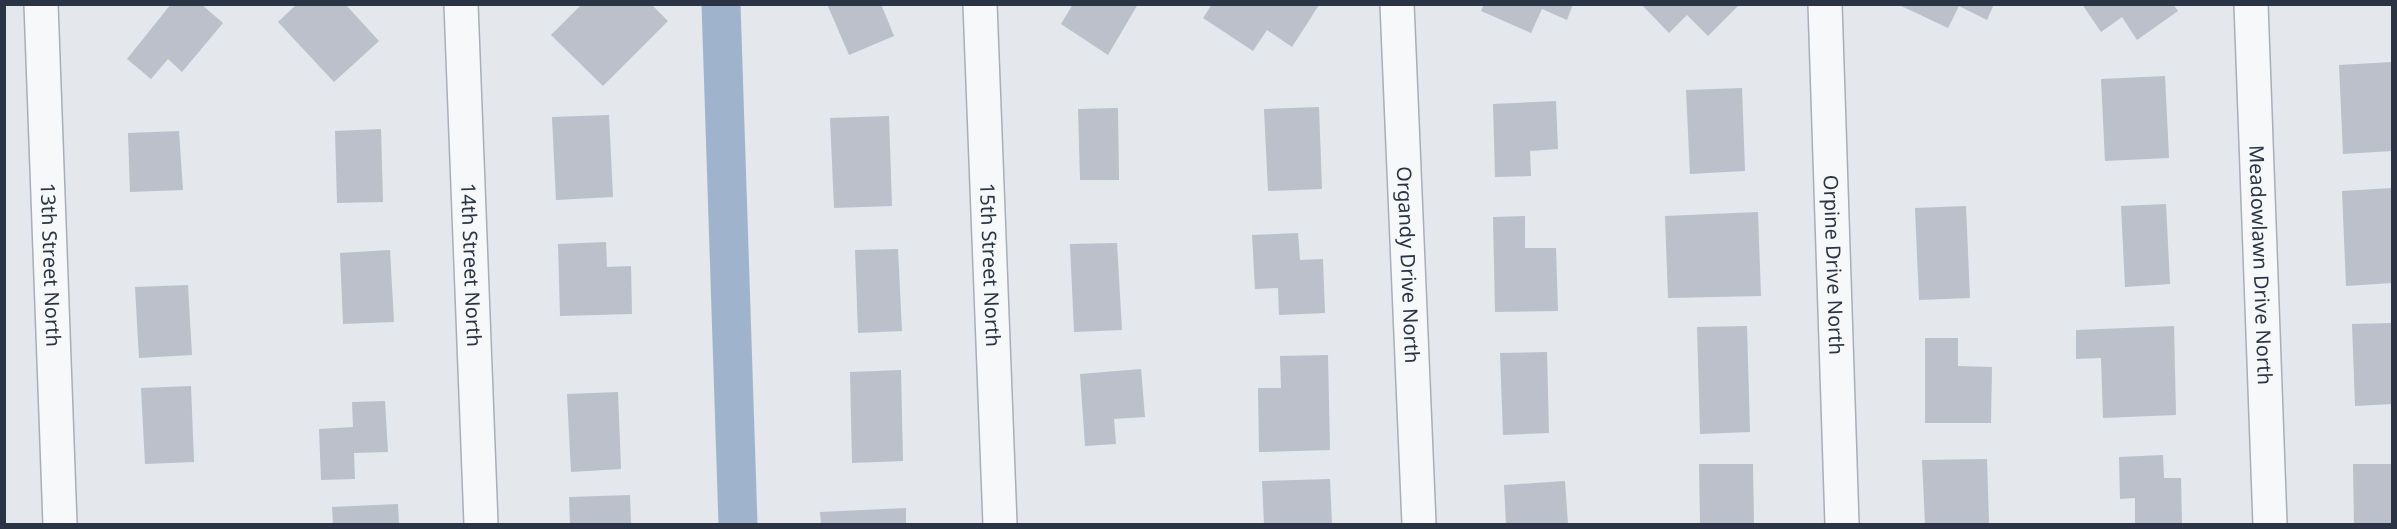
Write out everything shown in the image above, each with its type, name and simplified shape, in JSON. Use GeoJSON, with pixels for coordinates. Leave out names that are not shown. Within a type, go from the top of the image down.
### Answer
{"type":"FeatureCollection","features":[{"type":"Feature","properties":{"kind":"street","name":"13th Street North"},"geometry":{"type":"LineString","coordinates":[[41,4],[60,525]]}},
{"type":"Feature","properties":{"kind":"street","name":"14th Street North"},"geometry":{"type":"LineString","coordinates":[[461,4],[481,525]]}},
{"type":"Feature","properties":{"kind":"street","name":"15th Street North"},"geometry":{"type":"LineString","coordinates":[[980,4],[1000,525]]}},
{"type":"Feature","properties":{"kind":"street","name":"Organdy Drive North"},"geometry":{"type":"LineString","coordinates":[[1397,4],[1419,525]]}},
{"type":"Feature","properties":{"kind":"street","name":"Orpine Drive North"},"geometry":{"type":"LineString","coordinates":[[1825,4],[1842,525]]}},
{"type":"Feature","properties":{"kind":"street","name":"Meadowlawn Drive North"},"geometry":{"type":"LineString","coordinates":[[2251,4],[2270,525]]}},
{"type":"Feature","properties":{"kind":"building"},"geometry":{"type":"Polygon","coordinates":[[[171,4],[201,4],[223,23],[182,72],[168,59],[151,79],[127,59],[171,4]]]}},
{"type":"Feature","properties":{"kind":"building"},"geometry":{"type":"Polygon","coordinates":[[[297,4],[345,4],[379,41],[334,82],[278,22],[297,4]]]}},
{"type":"Feature","properties":{"kind":"building"},"geometry":{"type":"Polygon","coordinates":[[[582,4],[651,4],[668,21],[603,86],[551,35],[582,4]]]}},
{"type":"Feature","properties":{"kind":"building"},"geometry":{"type":"Polygon","coordinates":[[[827,4],[881,4],[894,36],[849,55],[827,4]]]}},
{"type":"Feature","properties":{"kind":"building"},"geometry":{"type":"Polygon","coordinates":[[[1073,4],[1138,4],[1108,55],[1061,24],[1073,4]]]}},
{"type":"Feature","properties":{"kind":"building"},"geometry":{"type":"Polygon","coordinates":[[[1212,4],[1319,5],[1292,47],[1267,30],[1253,51],[1203,18],[1212,4]]]}},
{"type":"Feature","properties":{"kind":"building"},"geometry":{"type":"Polygon","coordinates":[[[1484,4],[1573,4],[1567,20],[1542,9],[1531,33],[1481,11],[1484,4]]]}},
{"type":"Feature","properties":{"kind":"building"},"geometry":{"type":"Polygon","coordinates":[[[1641,4],[1740,4],[1708,36],[1687,15],[1669,33],[1641,4]]]}},
{"type":"Feature","properties":{"kind":"building"},"geometry":{"type":"Polygon","coordinates":[[[1897,4],[1994,4],[1987,20],[1959,6],[1948,28],[1897,4]]]}},
{"type":"Feature","properties":{"kind":"building"},"geometry":{"type":"Polygon","coordinates":[[[2082,4],[2173,4],[2178,11],[2137,40],[2122,17],[2101,32],[2082,4]]]}},
{"type":"Feature","properties":{"kind":"building"},"geometry":{"type":"Polygon","coordinates":[[[2392,62],[2392,151],[2343,154],[2339,65],[2392,62]]]}},
{"type":"Feature","properties":{"kind":"building"},"geometry":{"type":"Polygon","coordinates":[[[2165,76],[2169,158],[2105,161],[2101,79],[2165,76]]]}},
{"type":"Feature","properties":{"kind":"building"},"geometry":{"type":"Polygon","coordinates":[[[1742,88],[1745,171],[1690,174],[1686,90],[1742,88]]]}},
{"type":"Feature","properties":{"kind":"building"},"geometry":{"type":"Polygon","coordinates":[[[1556,101],[1558,149],[1530,151],[1531,176],[1495,177],[1493,104],[1556,101]]]}},
{"type":"Feature","properties":{"kind":"building"},"geometry":{"type":"Polygon","coordinates":[[[1319,107],[1322,189],[1268,191],[1264,109],[1319,107]]]}},
{"type":"Feature","properties":{"kind":"building"},"geometry":{"type":"Polygon","coordinates":[[[1118,108],[1119,180],[1080,180],[1078,109],[1118,108]]]}},
{"type":"Feature","properties":{"kind":"building"},"geometry":{"type":"Polygon","coordinates":[[[609,115],[613,197],[556,200],[552,117],[609,115]]]}},
{"type":"Feature","properties":{"kind":"building"},"geometry":{"type":"Polygon","coordinates":[[[889,116],[892,206],[834,208],[830,118],[889,116]]]}},
{"type":"Feature","properties":{"kind":"building"},"geometry":{"type":"Polygon","coordinates":[[[381,129],[383,202],[337,203],[335,131],[381,129]]]}},
{"type":"Feature","properties":{"kind":"building"},"geometry":{"type":"Polygon","coordinates":[[[179,131],[183,190],[130,192],[128,133],[179,131]]]}},
{"type":"Feature","properties":{"kind":"building"},"geometry":{"type":"Polygon","coordinates":[[[2392,188],[2392,283],[2346,286],[2342,191],[2392,188]]]}},
{"type":"Feature","properties":{"kind":"building"},"geometry":{"type":"Polygon","coordinates":[[[2166,204],[2170,284],[2125,287],[2121,206],[2166,204]]]}},
{"type":"Feature","properties":{"kind":"building"},"geometry":{"type":"Polygon","coordinates":[[[1966,206],[1970,298],[1919,300],[1915,208],[1966,206]]]}},
{"type":"Feature","properties":{"kind":"building"},"geometry":{"type":"Polygon","coordinates":[[[1758,212],[1761,296],[1668,298],[1665,216],[1758,212]]]}},
{"type":"Feature","properties":{"kind":"building"},"geometry":{"type":"Polygon","coordinates":[[[1525,216],[1525,248],[1556,248],[1558,311],[1495,312],[1493,217],[1525,216]]]}},
{"type":"Feature","properties":{"kind":"building"},"geometry":{"type":"Polygon","coordinates":[[[1298,233],[1300,260],[1323,259],[1325,313],[1279,315],[1278,288],[1255,289],[1252,235],[1298,233]]]}},
{"type":"Feature","properties":{"kind":"building"},"geometry":{"type":"Polygon","coordinates":[[[606,242],[607,267],[631,266],[632,314],[560,316],[558,244],[606,242]]]}},
{"type":"Feature","properties":{"kind":"building"},"geometry":{"type":"Polygon","coordinates":[[[1117,243],[1122,330],[1074,332],[1070,244],[1117,243]]]}},
{"type":"Feature","properties":{"kind":"building"},"geometry":{"type":"Polygon","coordinates":[[[898,249],[902,331],[858,333],[855,250],[898,249]]]}},
{"type":"Feature","properties":{"kind":"building"},"geometry":{"type":"Polygon","coordinates":[[[390,250],[394,322],[343,324],[340,253],[390,250]]]}},
{"type":"Feature","properties":{"kind":"building"},"geometry":{"type":"Polygon","coordinates":[[[188,285],[192,355],[139,358],[135,287],[188,285]]]}},
{"type":"Feature","properties":{"kind":"building"},"geometry":{"type":"Polygon","coordinates":[[[2392,323],[2392,404],[2355,406],[2352,324],[2392,323]]]}},
{"type":"Feature","properties":{"kind":"building"},"geometry":{"type":"Polygon","coordinates":[[[1747,326],[1750,432],[1700,434],[1697,327],[1747,326]]]}},
{"type":"Feature","properties":{"kind":"building"},"geometry":{"type":"Polygon","coordinates":[[[2174,326],[2176,415],[2103,418],[2101,358],[2076,359],[2076,330],[2174,326]]]}},
{"type":"Feature","properties":{"kind":"building"},"geometry":{"type":"Polygon","coordinates":[[[1925,338],[1958,338],[1958,366],[1992,367],[1991,423],[1925,423],[1925,338]]]}},
{"type":"Feature","properties":{"kind":"building"},"geometry":{"type":"Polygon","coordinates":[[[1547,352],[1549,433],[1503,435],[1500,353],[1547,352]]]}},
{"type":"Feature","properties":{"kind":"building"},"geometry":{"type":"Polygon","coordinates":[[[1328,355],[1330,450],[1259,452],[1258,388],[1281,388],[1280,356],[1328,355]]]}},
{"type":"Feature","properties":{"kind":"building"},"geometry":{"type":"Polygon","coordinates":[[[1141,369],[1145,417],[1114,419],[1116,444],[1085,446],[1080,374],[1141,369]]]}},
{"type":"Feature","properties":{"kind":"building"},"geometry":{"type":"Polygon","coordinates":[[[901,370],[903,461],[852,463],[850,372],[901,370]]]}},
{"type":"Feature","properties":{"kind":"building"},"geometry":{"type":"Polygon","coordinates":[[[191,386],[194,462],[145,464],[141,388],[191,386]]]}},
{"type":"Feature","properties":{"kind":"building"},"geometry":{"type":"Polygon","coordinates":[[[618,392],[621,469],[571,472],[567,394],[618,392]]]}},
{"type":"Feature","properties":{"kind":"building"},"geometry":{"type":"Polygon","coordinates":[[[385,401],[388,452],[354,453],[355,479],[321,480],[319,429],[353,427],[352,402],[385,401]]]}},
{"type":"Feature","properties":{"kind":"building"},"geometry":{"type":"Polygon","coordinates":[[[2163,455],[2164,478],[2181,478],[2182,524],[2135,524],[2135,498],[2120,499],[2119,457],[2163,455]]]}},
{"type":"Feature","properties":{"kind":"building"},"geometry":{"type":"Polygon","coordinates":[[[1987,459],[1989,524],[1925,524],[1922,460],[1987,459]]]}},
{"type":"Feature","properties":{"kind":"building"},"geometry":{"type":"Polygon","coordinates":[[[1699,464],[1753,464],[1754,524],[1700,524],[1699,464]]]}},
{"type":"Feature","properties":{"kind":"building"},"geometry":{"type":"Polygon","coordinates":[[[2353,464],[2392,464],[2392,524],[2354,524],[2353,464]]]}},
{"type":"Feature","properties":{"kind":"building"},"geometry":{"type":"Polygon","coordinates":[[[1330,479],[1332,524],[1264,524],[1262,481],[1330,479]]]}},
{"type":"Feature","properties":{"kind":"building"},"geometry":{"type":"Polygon","coordinates":[[[1565,481],[1568,524],[1506,524],[1504,485],[1565,481]]]}},
{"type":"Feature","properties":{"kind":"building"},"geometry":{"type":"Polygon","coordinates":[[[630,495],[631,524],[570,524],[569,497],[630,495]]]}},
{"type":"Feature","properties":{"kind":"building"},"geometry":{"type":"Polygon","coordinates":[[[398,504],[399,524],[333,524],[332,507],[398,504]]]}},
{"type":"Feature","properties":{"kind":"building"},"geometry":{"type":"Polygon","coordinates":[[[906,508],[906,524],[821,524],[820,512],[906,508]]]}},
{"type":"Feature","properties":{"kind":"waterway"},"geometry":{"type":"LineString","coordinates":[[721,4],[738,524]]}}]}
